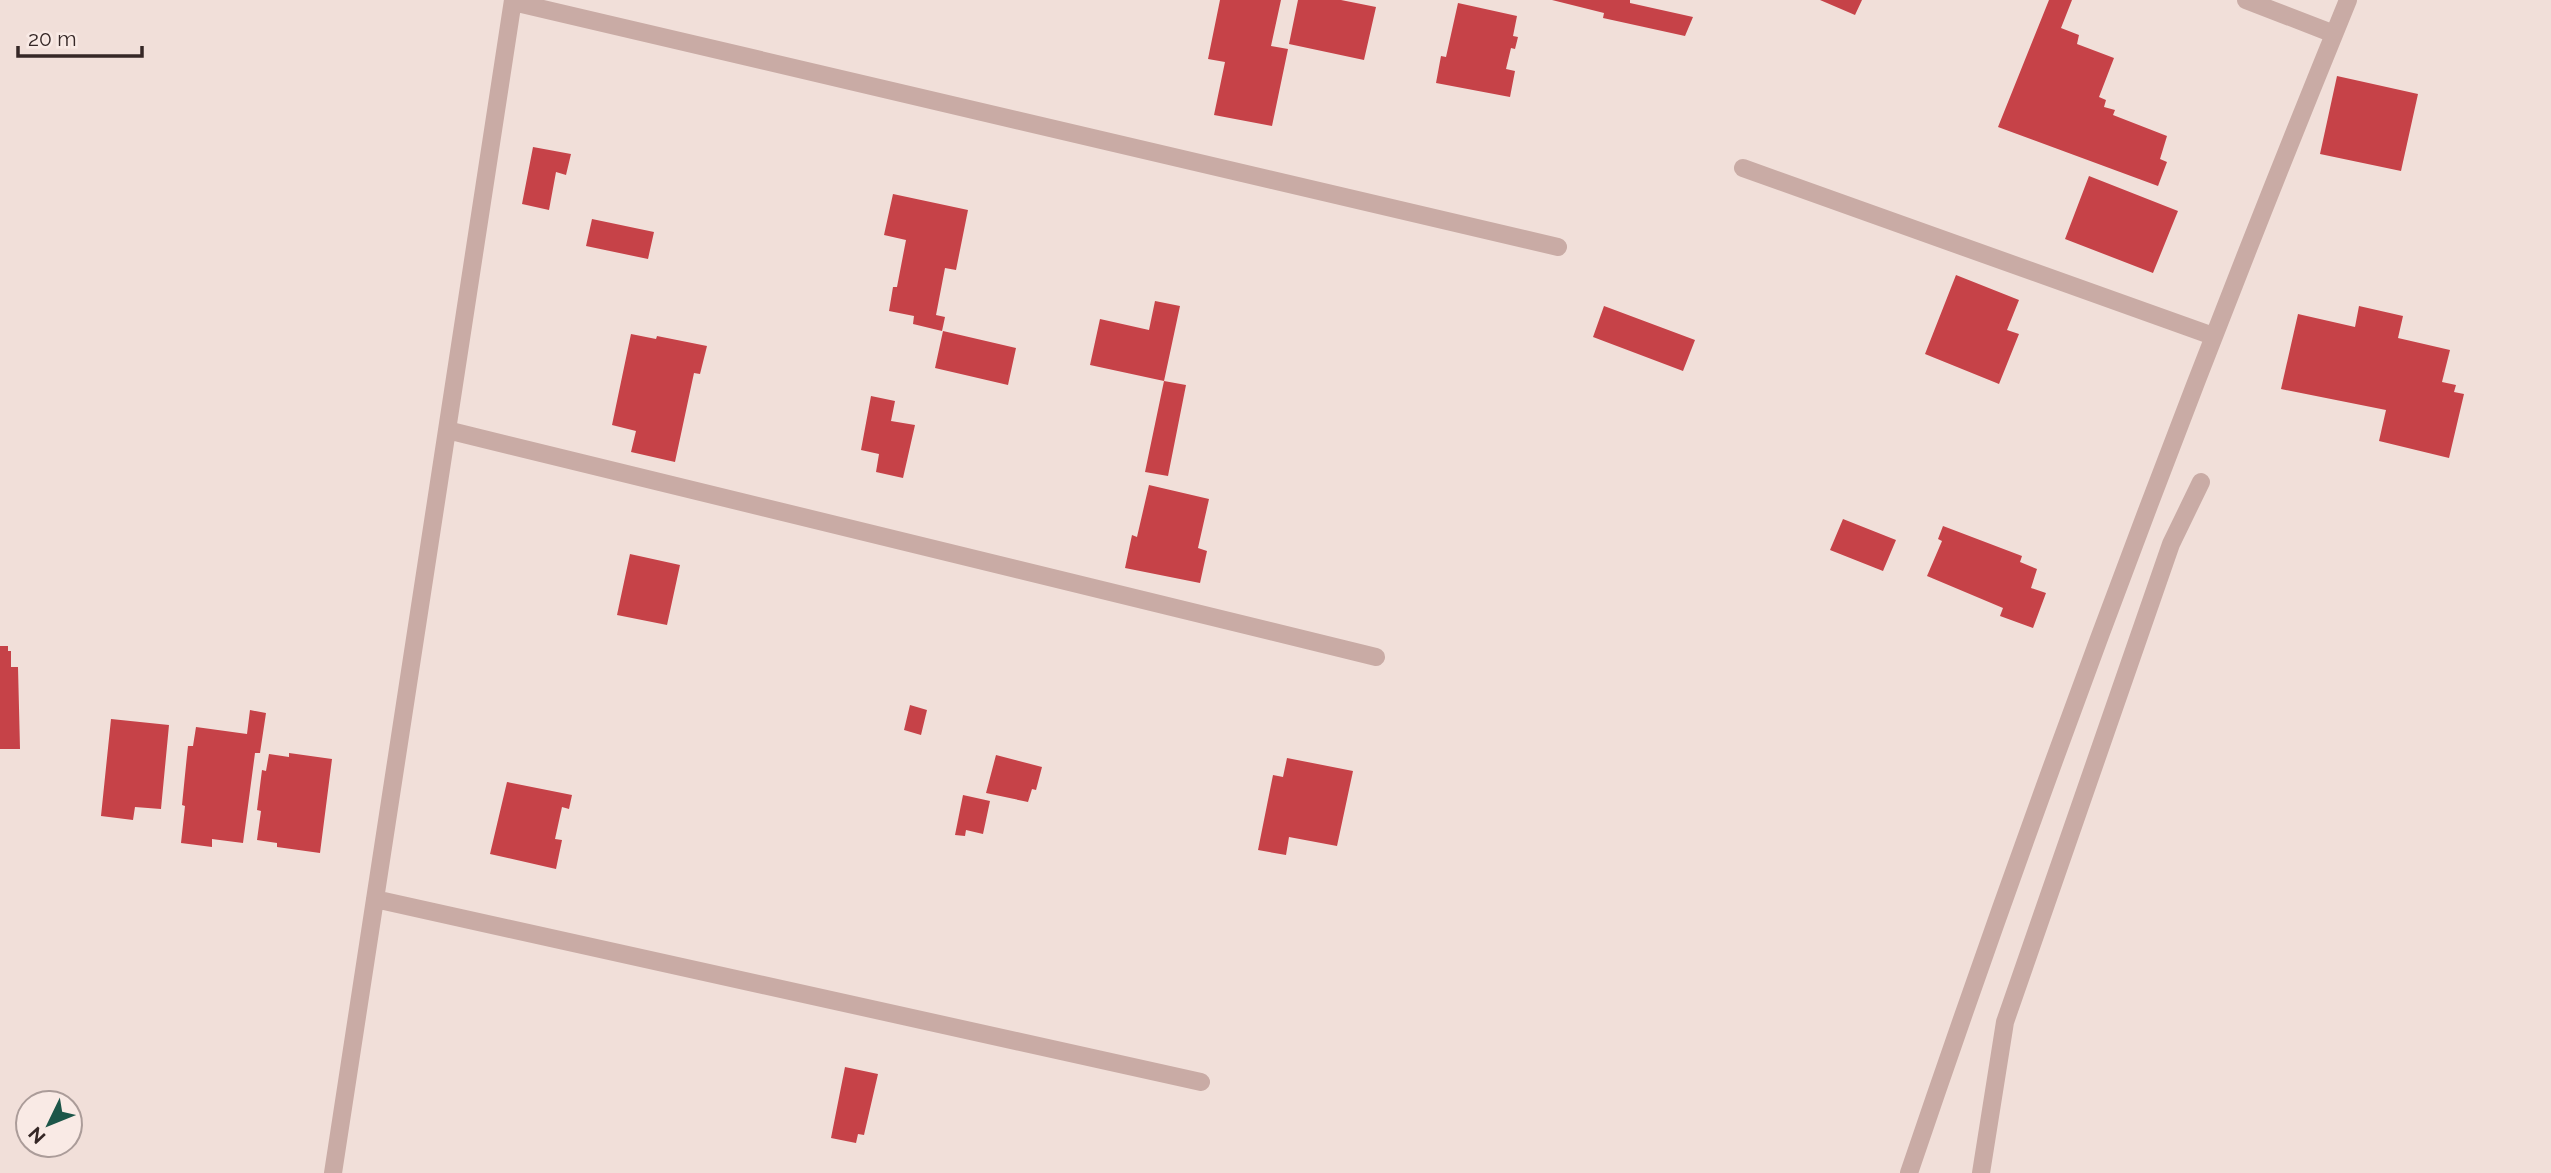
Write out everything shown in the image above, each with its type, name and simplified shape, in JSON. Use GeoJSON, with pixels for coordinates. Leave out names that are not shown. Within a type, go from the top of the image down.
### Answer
{"type":"FeatureCollection","features":[{"type":"Feature","properties":{"kind":"street"},"geometry":{"type":"LineString","coordinates":[[2246,0],[2334,34]]}},
{"type":"Feature","properties":{"kind":"street"},"geometry":{"type":"LineString","coordinates":[[1909,1173],[1983,953],[2213,336],[2348,0]]}},
{"type":"Feature","properties":{"kind":"street"},"geometry":{"type":"LineString","coordinates":[[332,1173],[513,1],[1558,247]]}},
{"type":"Feature","properties":{"kind":"street"},"geometry":{"type":"LineString","coordinates":[[1743,168],[2213,336]]}},
{"type":"Feature","properties":{"kind":"street"},"geometry":{"type":"LineString","coordinates":[[447,430],[1376,657]]}},
{"type":"Feature","properties":{"kind":"street"},"geometry":{"type":"LineString","coordinates":[[1981,1173],[2005,1022],[2171,544],[2200,482]]}},
{"type":"Feature","properties":{"kind":"street"},"geometry":{"type":"LineString","coordinates":[[375,899],[1201,1082]]}},
{"type":"Feature","properties":{"kind":"building"},"geometry":{"type":"Polygon","coordinates":[[[1220,0],[1281,0],[1271,46],[1288,49],[1272,126],[1214,115],[1225,62],[1208,59],[1220,0]]]}},
{"type":"Feature","properties":{"kind":"building"},"geometry":{"type":"Polygon","coordinates":[[[1298,0],[1341,0],[1376,7],[1364,60],[1289,44],[1298,0]]]}},
{"type":"Feature","properties":{"kind":"building"},"geometry":{"type":"Polygon","coordinates":[[[1552,0],[1630,0],[1630,3],[1693,17],[1685,36],[1603,18],[1604,13],[1552,0]]]}},
{"type":"Feature","properties":{"kind":"building"},"geometry":{"type":"Polygon","coordinates":[[[1820,0],[1862,0],[1855,15],[1820,0]]]}},
{"type":"Feature","properties":{"kind":"building"},"geometry":{"type":"Polygon","coordinates":[[[2049,0],[2072,0],[2061,28],[2079,35],[2077,44],[2114,58],[2099,97],[2106,100],[2104,107],[2115,110],[2113,115],[2167,136],[2160,159],[2167,162],[2158,186],[1998,127],[2049,0]]]}},
{"type":"Feature","properties":{"kind":"building"},"geometry":{"type":"Polygon","coordinates":[[[1458,3],[1517,16],[1513,36],[1518,37],[1515,49],[1511,48],[1506,69],[1515,71],[1510,97],[1436,83],[1441,56],[1446,57],[1458,3]]]}},
{"type":"Feature","properties":{"kind":"building"},"geometry":{"type":"Polygon","coordinates":[[[2337,76],[2418,94],[2401,171],[2320,154],[2337,76]]]}},
{"type":"Feature","properties":{"kind":"building"},"geometry":{"type":"Polygon","coordinates":[[[533,147],[571,154],[566,175],[556,172],[549,210],[522,204],[533,147]]]}},
{"type":"Feature","properties":{"kind":"building"},"geometry":{"type":"Polygon","coordinates":[[[2089,176],[2178,211],[2153,273],[2065,239],[2089,176]]]}},
{"type":"Feature","properties":{"kind":"building"},"geometry":{"type":"Polygon","coordinates":[[[893,194],[968,210],[956,270],[945,268],[936,315],[945,317],[942,331],[913,324],[914,316],[889,311],[893,287],[897,287],[906,240],[884,235],[893,194]]]}},
{"type":"Feature","properties":{"kind":"building"},"geometry":{"type":"Polygon","coordinates":[[[592,219],[654,232],[648,259],[586,246],[592,219]]]}},
{"type":"Feature","properties":{"kind":"building"},"geometry":{"type":"Polygon","coordinates":[[[1956,275],[2019,300],[2007,330],[2019,334],[1999,384],[1925,354],[1956,275]]]}},
{"type":"Feature","properties":{"kind":"building"},"geometry":{"type":"Polygon","coordinates":[[[1155,301],[1180,306],[1164,381],[1090,365],[1100,319],[1149,330],[1155,301]]]}},
{"type":"Feature","properties":{"kind":"building"},"geometry":{"type":"Polygon","coordinates":[[[1604,306],[1695,340],[1683,371],[1593,337],[1604,306]]]}},
{"type":"Feature","properties":{"kind":"building"},"geometry":{"type":"Polygon","coordinates":[[[2359,306],[2403,316],[2398,338],[2450,350],[2442,382],[2456,385],[2454,392],[2464,394],[2449,458],[2379,441],[2386,410],[2281,389],[2298,314],[2355,327],[2359,306]]]}},
{"type":"Feature","properties":{"kind":"building"},"geometry":{"type":"Polygon","coordinates":[[[943,331],[1016,348],[1008,385],[935,368],[943,331]]]}},
{"type":"Feature","properties":{"kind":"building"},"geometry":{"type":"Polygon","coordinates":[[[631,334],[707,346],[700,374],[694,373],[675,462],[631,452],[636,431],[612,425],[631,334]]]}},
{"type":"Feature","properties":{"kind":"building"},"geometry":{"type":"Polygon","coordinates":[[[1164,381],[1186,385],[1168,476],[1145,472],[1164,381]]]}},
{"type":"Feature","properties":{"kind":"building"},"geometry":{"type":"Polygon","coordinates":[[[871,396],[895,401],[891,421],[915,425],[903,478],[876,472],[879,454],[861,450],[871,396]]]}},
{"type":"Feature","properties":{"kind":"building"},"geometry":{"type":"Polygon","coordinates":[[[1149,485],[1209,499],[1198,548],[1207,551],[1200,583],[1125,568],[1132,535],[1137,537],[1149,485]]]}},
{"type":"Feature","properties":{"kind":"building"},"geometry":{"type":"Polygon","coordinates":[[[1843,519],[1896,540],[1883,571],[1830,550],[1843,519]]]}},
{"type":"Feature","properties":{"kind":"building"},"geometry":{"type":"Polygon","coordinates":[[[1943,526],[2022,556],[2020,562],[2037,569],[2031,588],[2046,593],[2033,628],[2000,616],[2003,608],[1927,576],[1942,541],[1938,539],[1943,526]]]}},
{"type":"Feature","properties":{"kind":"building"},"geometry":{"type":"Polygon","coordinates":[[[630,554],[680,565],[667,625],[617,615],[630,554]]]}},
{"type":"Feature","properties":{"kind":"building"},"geometry":{"type":"Polygon","coordinates":[[[0,646],[8,646],[8,651],[11,651],[11,667],[18,667],[20,749],[0,749],[0,646]]]}},
{"type":"Feature","properties":{"kind":"building"},"geometry":{"type":"Polygon","coordinates":[[[910,705],[927,710],[921,735],[904,730],[910,705]]]}},
{"type":"Feature","properties":{"kind":"building"},"geometry":{"type":"Polygon","coordinates":[[[250,710],[266,713],[260,753],[255,753],[243,843],[212,839],[212,847],[181,843],[188,746],[193,746],[196,727],[247,734],[250,710]]]}},
{"type":"Feature","properties":{"kind":"building"},"geometry":{"type":"Polygon","coordinates":[[[111,719],[169,725],[161,809],[135,807],[133,820],[101,816],[111,719]]]}},
{"type":"Feature","properties":{"kind":"building"},"geometry":{"type":"Polygon","coordinates":[[[289,753],[332,759],[320,853],[277,847],[277,843],[257,840],[261,811],[257,810],[262,770],[266,771],[269,754],[289,757],[289,753]]]}},
{"type":"Feature","properties":{"kind":"building"},"geometry":{"type":"Polygon","coordinates":[[[996,755],[1042,767],[1036,790],[1032,789],[1028,802],[986,793],[996,755]]]}},
{"type":"Feature","properties":{"kind":"building"},"geometry":{"type":"Polygon","coordinates":[[[1287,758],[1353,771],[1337,846],[1289,837],[1286,855],[1258,850],[1273,775],[1283,777],[1287,758]]]}},
{"type":"Feature","properties":{"kind":"building"},"geometry":{"type":"Polygon","coordinates":[[[507,782],[572,795],[569,809],[562,807],[555,839],[562,840],[556,869],[490,854],[507,782]]]}},
{"type":"Feature","properties":{"kind":"building"},"geometry":{"type":"Polygon","coordinates":[[[963,795],[990,801],[983,834],[966,830],[965,836],[955,835],[963,795]]]}},
{"type":"Feature","properties":{"kind":"building"},"geometry":{"type":"Polygon","coordinates":[[[845,1067],[878,1074],[864,1135],[858,1134],[856,1143],[831,1138],[845,1067]]]}}]}
